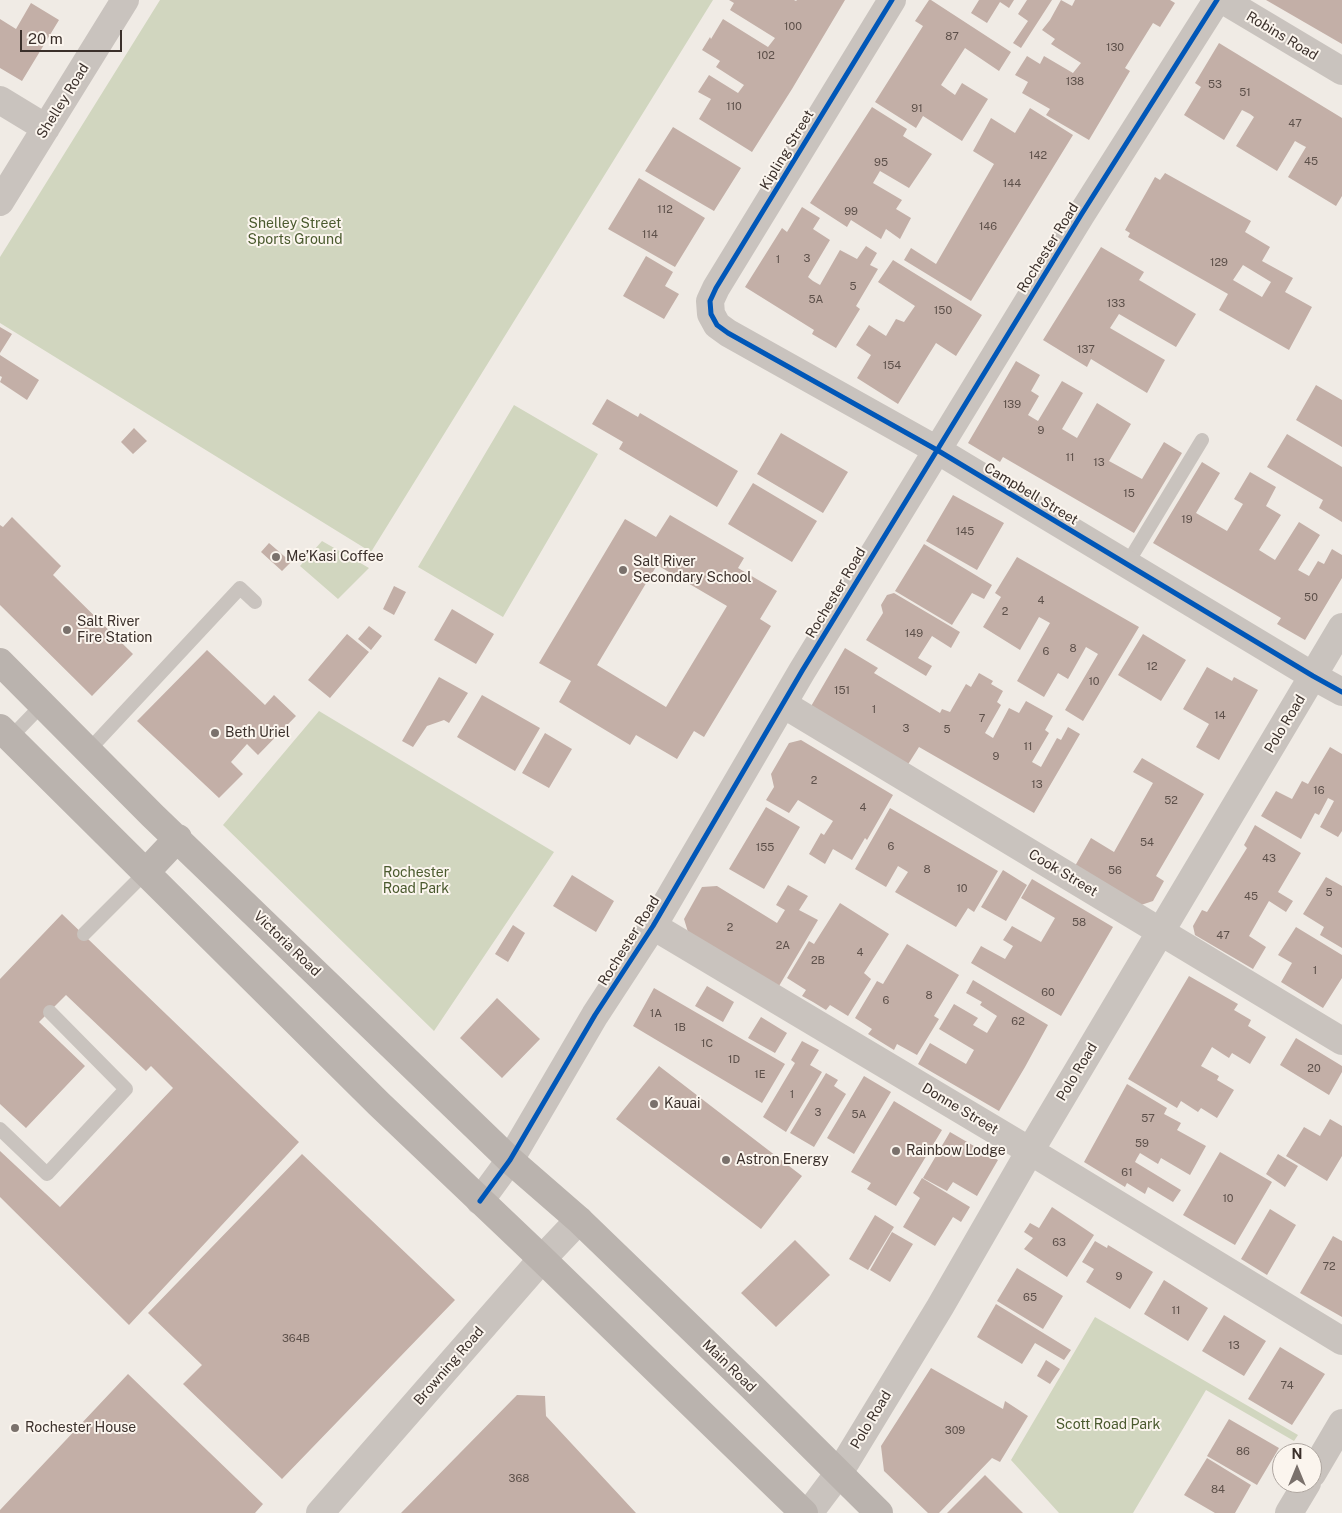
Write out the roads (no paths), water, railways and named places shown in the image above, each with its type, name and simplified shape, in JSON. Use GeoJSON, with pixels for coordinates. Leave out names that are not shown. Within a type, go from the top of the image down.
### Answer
{"type":"FeatureCollection","features":[{"type":"Feature","properties":{"kind":"main road","name":"Victoria Road"},"geometry":{"type":"LineString","coordinates":[[0,662],[88,751],[510,1160],[578,1220]]}},
{"type":"Feature","properties":{"kind":"main road"},"geometry":{"type":"LineString","coordinates":[[5,733],[379,1104],[542,1259],[800,1511]]}},
{"type":"Feature","properties":{"kind":"main road"},"geometry":{"type":"LineString","coordinates":[[146,872],[178,838]]}},
{"type":"Feature","properties":{"kind":"main road","name":"Main Road"},"geometry":{"type":"LineString","coordinates":[[578,1220],[878,1513]]}},
{"type":"Feature","properties":{"kind":"street","name":"Shelley Road"},"geometry":{"type":"LineString","coordinates":[[0,202],[125,0]]}},
{"type":"Feature","properties":{"kind":"street","name":"Kipling Street"},"geometry":{"type":"LineString","coordinates":[[711,314],[710,301],[716,288],[892,0]]}},
{"type":"Feature","properties":{"kind":"street","name":"Rochester Road"},"geometry":{"type":"LineString","coordinates":[[480,1200],[510,1160],[595,1015],[654,926],[802,671],[1081,215],[1217,0]]}},
{"type":"Feature","properties":{"kind":"street","name":"Robins Road"},"geometry":{"type":"LineString","coordinates":[[1223,0],[1342,71]]}},
{"type":"Feature","properties":{"kind":"street"},"geometry":{"type":"LineString","coordinates":[[0,100],[46,128]]}},
{"type":"Feature","properties":{"kind":"street","name":"Campbell Street"},"geometry":{"type":"LineString","coordinates":[[711,314],[717,325],[728,333],[937,450],[1342,692]]}},
{"type":"Feature","properties":{"kind":"street","name":"Polo Road"},"geometry":{"type":"LineString","coordinates":[[800,1511],[838,1473],[940,1307],[1030,1151],[1342,627]]}},
{"type":"Feature","properties":{"kind":"street","name":"Cook Street"},"geometry":{"type":"LineString","coordinates":[[784,704],[1161,932],[1340,1034]]}},
{"type":"Feature","properties":{"kind":"street","name":"Donne Street"},"geometry":{"type":"LineString","coordinates":[[654,926],[1030,1151],[1342,1341]]}},
{"type":"Feature","properties":{"kind":"street","name":"Browning Road"},"geometry":{"type":"LineString","coordinates":[[320,1513],[578,1220]]}},
{"type":"Feature","properties":{"kind":"street"},"geometry":{"type":"LineString","coordinates":[[1322,1457],[1342,1423]]}},
{"type":"Feature","properties":{"kind":"street"},"geometry":{"type":"LineString","coordinates":[[1289,1513],[1301,1493]]}},
{"type":"Feature","properties":{"kind":"lane"},"geometry":{"type":"LineString","coordinates":[[1128,564],[1202,440]]}},
{"type":"Feature","properties":{"kind":"lane"},"geometry":{"type":"LineString","coordinates":[[88,751],[240,588],[255,602]]}},
{"type":"Feature","properties":{"kind":"lane"},"geometry":{"type":"LineString","coordinates":[[5,733],[42,705]]}},
{"type":"Feature","properties":{"kind":"lane"},"geometry":{"type":"LineString","coordinates":[[84,934],[146,872]]}},
{"type":"Feature","properties":{"kind":"lane"},"geometry":{"type":"LineString","coordinates":[[0,1129],[47,1174],[126,1089],[50,1012]]}},
{"type":"Feature","properties":{"kind":"place","name":"Me’Kasi Coffee"},"geometry":{"type":"Point","coordinates":[276,557]}},
{"type":"Feature","properties":{"kind":"place","name":"Salt River Secondary School"},"geometry":{"type":"Point","coordinates":[623,570]}},
{"type":"Feature","properties":{"kind":"place","name":"Salt River Fire Station"},"geometry":{"type":"Point","coordinates":[67,630]}},
{"type":"Feature","properties":{"kind":"place","name":"Beth Uriel"},"geometry":{"type":"Point","coordinates":[215,733]}},
{"type":"Feature","properties":{"kind":"place","name":"Kauai"},"geometry":{"type":"Point","coordinates":[654,1104]}},
{"type":"Feature","properties":{"kind":"place","name":"Rainbow Lodge"},"geometry":{"type":"Point","coordinates":[896,1151]}},
{"type":"Feature","properties":{"kind":"place","name":"Astron Energy"},"geometry":{"type":"Point","coordinates":[726,1160]}},
{"type":"Feature","properties":{"kind":"place","name":"Rochester House"},"geometry":{"type":"Point","coordinates":[15,1428]}},
{"type":"Feature","properties":{"kind":"park label","name":"Shelley Street Sports Ground"},"geometry":{"type":"Point","coordinates":[295,232]}},
{"type":"Feature","properties":{"kind":"park label","name":"Rochester Road Park"},"geometry":{"type":"Point","coordinates":[416,882]}},
{"type":"Feature","properties":{"kind":"park label","name":"Scott Road Park"},"geometry":{"type":"Point","coordinates":[1108,1425]}}]}
